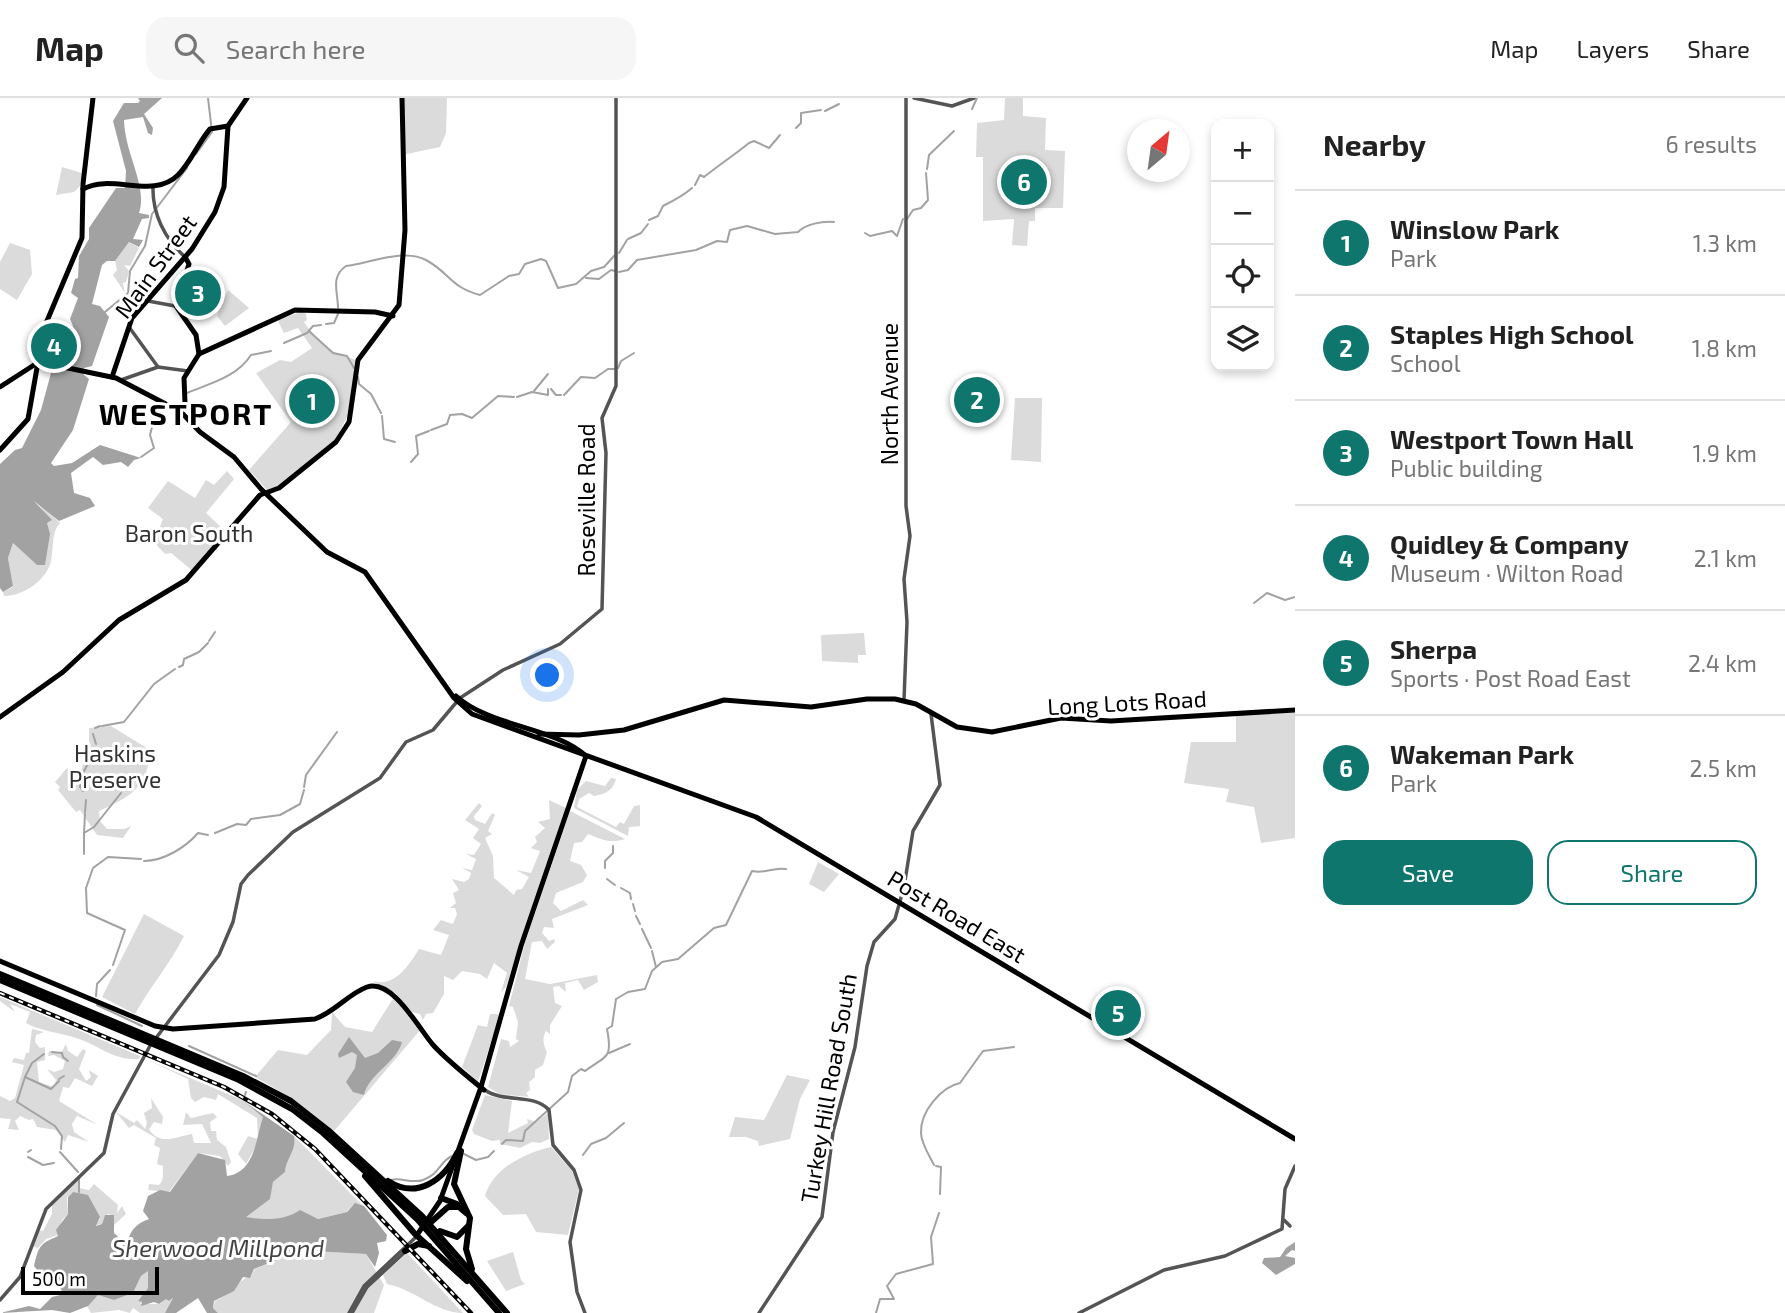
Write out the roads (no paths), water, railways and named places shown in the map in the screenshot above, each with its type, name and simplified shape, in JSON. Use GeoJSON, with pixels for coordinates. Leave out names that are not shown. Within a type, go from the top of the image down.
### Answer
{"type":"FeatureCollection","features":[{"type":"Feature","properties":{"kind":"highway"},"geometry":{"type":"LineString","coordinates":[[0,974],[262,1085],[307,1113],[447,1236],[461,1235],[469,1223],[465,1212],[454,1206],[444,1209],[432,1220]]}},
{"type":"Feature","properties":{"kind":"highway"},"geometry":{"type":"LineString","coordinates":[[0,980],[251,1086],[297,1112],[417,1219],[502,1312]]}},
{"type":"Feature","properties":{"kind":"highway"},"geometry":{"type":"LineString","coordinates":[[341,1149],[431,1247],[502,1312]]}},
{"type":"Feature","properties":{"kind":"highway"},"geometry":{"type":"LineString","coordinates":[[355,1155],[393,1184],[412,1189],[443,1176],[460,1151]]}},
{"type":"Feature","properties":{"kind":"highway"},"geometry":{"type":"LineString","coordinates":[[460,1151],[454,1184],[471,1220],[466,1247],[470,1265],[502,1312]]}},
{"type":"Feature","properties":{"kind":"highway"},"geometry":{"type":"LineString","coordinates":[[442,1198],[467,1211]]}},
{"type":"Feature","properties":{"kind":"highway"},"geometry":{"type":"LineString","coordinates":[[407,1202],[502,1312]]}},
{"type":"Feature","properties":{"kind":"highway"},"geometry":{"type":"LineString","coordinates":[[407,1248],[421,1244],[431,1247]]}},
{"type":"Feature","properties":{"kind":"main road"},"geometry":{"type":"LineString","coordinates":[[0,450],[27,421],[44,327],[81,239],[83,189],[93,98]]}},
{"type":"Feature","properties":{"kind":"main road","name":"Main Street"},"geometry":{"type":"LineString","coordinates":[[112,377],[129,327],[146,300],[185,257],[207,226],[223,191],[228,126],[247,98]]}},
{"type":"Feature","properties":{"kind":"main road"},"geometry":{"type":"LineString","coordinates":[[0,717],[65,671],[119,620],[184,582],[252,504],[327,452],[344,432],[349,422],[358,362],[393,316],[401,297],[404,256],[402,98]]}},
{"type":"Feature","properties":{"kind":"main road"},"geometry":{"type":"LineString","coordinates":[[83,189],[99,184],[153,186],[178,176],[215,127],[228,126]]}},
{"type":"Feature","properties":{"kind":"main road"},"geometry":{"type":"LineString","coordinates":[[185,257],[189,263],[176,306],[196,334],[199,354]]}},
{"type":"Feature","properties":{"kind":"main road"},"geometry":{"type":"LineString","coordinates":[[181,412],[185,403],[187,374],[199,354],[295,310],[375,312],[393,316]]}},
{"type":"Feature","properties":{"kind":"main road"},"geometry":{"type":"LineString","coordinates":[[0,387],[37,364]]}},
{"type":"Feature","properties":{"kind":"main road","name":"Post Road East"},"geometry":{"type":"LineString","coordinates":[[37,364],[54,364],[112,377],[181,412],[198,431],[233,456],[266,494],[328,554],[365,572],[450,690],[458,700],[475,712],[586,756],[757,817],[1295,1139]]}},
{"type":"Feature","properties":{"kind":"main road","name":"Long Lots Road"},"geometry":{"type":"LineString","coordinates":[[541,737],[555,733],[579,735],[624,730],[724,700],[819,707],[867,699],[906,700],[957,727],[1000,732],[1061,718],[1111,721],[1295,710]]}},
{"type":"Feature","properties":{"kind":"main road","name":"Post Road East"},"geometry":{"type":"LineString","coordinates":[[541,737],[572,753],[586,756]]}},
{"type":"Feature","properties":{"kind":"main road"},"geometry":{"type":"LineString","coordinates":[[572,753],[582,763]]}},
{"type":"Feature","properties":{"kind":"main road"},"geometry":{"type":"LineString","coordinates":[[574,791],[586,756]]}},
{"type":"Feature","properties":{"kind":"main road"},"geometry":{"type":"LineString","coordinates":[[420,1234],[432,1220],[442,1198],[483,1088],[519,953],[586,756]]}},
{"type":"Feature","properties":{"kind":"main road"},"geometry":{"type":"LineString","coordinates":[[0,961],[169,1027],[315,1019],[332,1012],[366,988],[373,987],[400,1002],[435,1047],[483,1088]]}},
{"type":"Feature","properties":{"kind":"street","name":"Roseville Road"},"geometry":{"type":"LineString","coordinates":[[0,1300],[20,1277],[45,1212],[77,1176],[103,1154],[112,1116],[131,1084],[143,1054],[169,1027],[220,953],[246,876],[292,833],[378,779],[405,742],[432,731],[458,700],[503,670],[560,644],[598,614],[604,603],[606,453],[602,418],[616,389],[616,98]]}},
{"type":"Feature","properties":{"kind":"street","name":"North Avenue"},"geometry":{"type":"LineString","coordinates":[[906,98],[906,506],[910,533],[904,579],[906,700]]}},
{"type":"Feature","properties":{"kind":"street"},"geometry":{"type":"LineString","coordinates":[[914,98],[949,106],[974,98]]}},
{"type":"Feature","properties":{"kind":"street"},"geometry":{"type":"LineString","coordinates":[[153,186],[157,216],[171,242],[185,257]]}},
{"type":"Feature","properties":{"kind":"street"},"geometry":{"type":"LineString","coordinates":[[146,300],[176,306]]}},
{"type":"Feature","properties":{"kind":"street"},"geometry":{"type":"LineString","coordinates":[[129,327],[158,367]]}},
{"type":"Feature","properties":{"kind":"street"},"geometry":{"type":"LineString","coordinates":[[92,373],[95,365]]}},
{"type":"Feature","properties":{"kind":"street"},"geometry":{"type":"LineString","coordinates":[[121,380],[158,367],[176,369],[187,374]]}},
{"type":"Feature","properties":{"kind":"street","name":"Turkey Hill Road South"},"geometry":{"type":"LineString","coordinates":[[759,1313],[822,1217],[832,1132],[855,1047],[867,966],[874,942],[892,924],[900,902],[912,831],[940,785],[933,715]]}},
{"type":"Feature","properties":{"kind":"street"},"geometry":{"type":"LineString","coordinates":[[483,1088],[492,1096],[542,1104],[549,1112],[553,1145],[573,1170],[582,1190],[570,1242],[584,1313]]}},
{"type":"Feature","properties":{"kind":"street"},"geometry":{"type":"LineString","coordinates":[[1079,1313],[1164,1270],[1225,1256],[1282,1229],[1285,1189],[1295,1166]]}},
{"type":"Feature","properties":{"kind":"street"},"geometry":{"type":"LineString","coordinates":[[1284,1220],[1290,1226]]}},
{"type":"Feature","properties":{"kind":"street"},"geometry":{"type":"LineString","coordinates":[[351,1313],[367,1287],[420,1234]]}},
{"type":"Feature","properties":{"kind":"water"},"geometry":{"type":"Polygon","coordinates":[[[138,98],[162,98],[144,114],[153,128],[152,135],[148,133],[143,117],[124,120],[141,192],[139,213],[149,215],[149,218],[142,219],[133,239],[143,240],[139,247],[129,242],[115,261],[107,261],[102,265],[92,304],[100,306],[109,317],[92,366],[84,368],[83,374],[89,379],[73,430],[51,463],[54,466],[72,463],[100,445],[141,458],[134,460],[128,467],[121,462],[103,465],[93,457],[71,473],[74,493],[90,498],[95,506],[59,521],[34,501],[52,520],[47,523],[50,534],[45,565],[37,565],[13,543],[8,558],[13,586],[3,592],[0,588],[0,464],[15,450],[22,448],[41,410],[58,347],[67,341],[73,326],[70,319],[78,298],[71,293],[75,279],[78,278],[79,256],[89,239],[89,228],[116,188],[125,188],[126,171],[113,121],[124,103],[138,103],[138,98]]]}},
{"type":"Feature","properties":{"kind":"water"},"geometry":{"type":"Polygon","coordinates":[[[349,1037],[365,1058],[378,1053],[392,1040],[402,1042],[395,1056],[371,1081],[364,1095],[353,1092],[346,1082],[355,1068],[357,1055],[352,1052],[339,1058],[338,1054],[349,1037]]]}},
{"type":"Feature","properties":{"kind":"water","name":"Sherwood Millpond"},"geometry":{"type":"Polygon","coordinates":[[[242,1100],[294,1136],[295,1141],[285,1172],[273,1182],[270,1199],[246,1217],[281,1218],[300,1210],[318,1219],[347,1212],[355,1203],[364,1206],[387,1235],[386,1241],[377,1243],[379,1253],[375,1267],[366,1254],[312,1251],[308,1248],[254,1269],[250,1278],[243,1277],[234,1291],[214,1301],[213,1308],[218,1313],[207,1313],[198,1298],[176,1313],[165,1313],[173,1298],[159,1304],[154,1302],[141,1306],[142,1302],[138,1301],[148,1288],[148,1271],[141,1276],[133,1293],[114,1300],[98,1295],[88,1306],[70,1313],[52,1310],[0,1313],[29,1306],[40,1309],[52,1297],[64,1294],[60,1288],[61,1281],[38,1271],[34,1266],[41,1246],[58,1236],[56,1230],[68,1214],[68,1197],[73,1192],[88,1195],[100,1217],[96,1226],[102,1224],[105,1215],[114,1215],[114,1233],[127,1245],[134,1229],[149,1219],[143,1211],[148,1196],[160,1190],[170,1192],[198,1153],[225,1160],[227,1176],[243,1168],[253,1153],[263,1117],[242,1100]]]}},
{"type":"Feature","properties":{"kind":"water"},"geometry":{"type":"Polygon","coordinates":[[[1295,1242],[1295,1251],[1292,1250],[1285,1256],[1295,1258],[1295,1264],[1276,1275],[1262,1263],[1264,1258],[1280,1257],[1286,1248],[1295,1242]]]}},
{"type":"Feature","properties":{"kind":"waterway"},"geometry":{"type":"LineString","coordinates":[[196,154],[212,132],[208,98]]}},
{"type":"Feature","properties":{"kind":"waterway"},"geometry":{"type":"LineString","coordinates":[[972,109],[977,98]]}},
{"type":"Feature","properties":{"kind":"waterway"},"geometry":{"type":"LineString","coordinates":[[825,111],[839,104]]}},
{"type":"Feature","properties":{"kind":"waterway"},"geometry":{"type":"LineString","coordinates":[[796,128],[801,123],[801,113],[821,110]]}},
{"type":"Feature","properties":{"kind":"waterway"},"geometry":{"type":"LineString","coordinates":[[927,169],[929,155],[954,131]]}},
{"type":"Feature","properties":{"kind":"waterway"},"geometry":{"type":"LineString","coordinates":[[695,185],[700,175],[704,177],[749,143],[754,141],[769,148],[780,135]]}},
{"type":"Feature","properties":{"kind":"waterway"},"geometry":{"type":"LineString","coordinates":[[105,312],[128,293],[130,271],[145,246],[152,214],[187,168]]}},
{"type":"Feature","properties":{"kind":"waterway"},"geometry":{"type":"LineString","coordinates":[[907,219],[913,210],[921,208],[928,200],[926,173]]}},
{"type":"Feature","properties":{"kind":"waterway"},"geometry":{"type":"LineString","coordinates":[[649,220],[658,216],[663,206],[692,188]]}},
{"type":"Feature","properties":{"kind":"waterway"},"geometry":{"type":"LineString","coordinates":[[865,233],[870,236],[892,231],[897,236],[903,219]]}},
{"type":"Feature","properties":{"kind":"waterway"},"geometry":{"type":"LineString","coordinates":[[619,272],[628,270],[637,260],[696,250],[717,241],[727,242],[730,230],[747,226],[775,234],[798,232],[814,224],[834,222]]}},
{"type":"Feature","properties":{"kind":"waterway"},"geometry":{"type":"LineString","coordinates":[[628,239],[641,233],[648,224]]}},
{"type":"Feature","properties":{"kind":"waterway"},"geometry":{"type":"LineString","coordinates":[[619,253],[627,240]]}},
{"type":"Feature","properties":{"kind":"waterway"},"geometry":{"type":"LineString","coordinates":[[338,308],[336,280],[341,270],[346,266],[387,257],[408,255],[426,260],[462,288],[480,295],[509,276],[519,274],[525,264],[541,259],[546,261],[558,288],[576,284],[591,271],[604,267],[615,255]]}},
{"type":"Feature","properties":{"kind":"waterway"},"geometry":{"type":"LineString","coordinates":[[586,278],[599,279],[611,270],[615,271]]}},
{"type":"Feature","properties":{"kind":"waterway"},"geometry":{"type":"LineString","coordinates":[[326,324],[334,323],[338,314]]}},
{"type":"Feature","properties":{"kind":"waterway"},"geometry":{"type":"LineString","coordinates":[[284,343],[307,333],[313,326],[321,325]]}},
{"type":"Feature","properties":{"kind":"waterway"},"geometry":{"type":"LineString","coordinates":[[310,332],[333,353],[347,356],[354,368]]}},
{"type":"Feature","properties":{"kind":"waterway"},"geometry":{"type":"LineString","coordinates":[[187,393],[231,374],[251,355],[271,351]]}},
{"type":"Feature","properties":{"kind":"waterway"},"geometry":{"type":"LineString","coordinates":[[618,368],[621,361],[634,353]]}},
{"type":"Feature","properties":{"kind":"waterway"},"geometry":{"type":"LineString","coordinates":[[564,395],[581,377],[595,378],[608,369],[614,369]]}},
{"type":"Feature","properties":{"kind":"waterway"},"geometry":{"type":"LineString","coordinates":[[534,391],[548,374]]}},
{"type":"Feature","properties":{"kind":"waterway"},"geometry":{"type":"LineString","coordinates":[[358,377],[359,384],[371,394],[381,413]]}},
{"type":"Feature","properties":{"kind":"waterway"},"geometry":{"type":"LineString","coordinates":[[517,397],[532,392],[548,395],[548,389]]}},
{"type":"Feature","properties":{"kind":"waterway"},"geometry":{"type":"LineString","coordinates":[[551,389],[556,395],[561,395]]}},
{"type":"Feature","properties":{"kind":"waterway"},"geometry":{"type":"LineString","coordinates":[[431,430],[447,424],[450,415],[462,414],[472,418],[498,396],[514,397]]}},
{"type":"Feature","properties":{"kind":"waterway"},"geometry":{"type":"LineString","coordinates":[[141,457],[154,448],[150,435],[155,415]]}},
{"type":"Feature","properties":{"kind":"waterway"},"geometry":{"type":"LineString","coordinates":[[382,416],[384,439],[395,442]]}},
{"type":"Feature","properties":{"kind":"waterway"},"geometry":{"type":"LineString","coordinates":[[411,462],[418,454],[416,436],[429,431]]}},
{"type":"Feature","properties":{"kind":"waterway"},"geometry":{"type":"LineString","coordinates":[[1254,603],[1267,593],[1285,600],[1295,597]]}},
{"type":"Feature","properties":{"kind":"waterway"},"geometry":{"type":"LineString","coordinates":[[209,641],[215,632]]}},
{"type":"Feature","properties":{"kind":"waterway"},"geometry":{"type":"LineString","coordinates":[[179,667],[183,665],[184,659],[199,652],[208,643]]}},
{"type":"Feature","properties":{"kind":"waterway"},"geometry":{"type":"LineString","coordinates":[[102,726],[124,722],[154,684],[175,669]]}},
{"type":"Feature","properties":{"kind":"waterway"},"geometry":{"type":"LineString","coordinates":[[95,728],[100,726]]}},
{"type":"Feature","properties":{"kind":"waterway"},"geometry":{"type":"LineString","coordinates":[[304,787],[306,775],[337,732]]}},
{"type":"Feature","properties":{"kind":"waterway"},"geometry":{"type":"LineString","coordinates":[[93,734],[96,744]]}},
{"type":"Feature","properties":{"kind":"waterway"},"geometry":{"type":"LineString","coordinates":[[83,791],[80,787],[82,775],[92,756]]}},
{"type":"Feature","properties":{"kind":"waterway"},"geometry":{"type":"LineString","coordinates":[[215,833],[237,824],[246,825],[251,819],[280,815],[300,804],[304,790]]}},
{"type":"Feature","properties":{"kind":"waterway"},"geometry":{"type":"LineString","coordinates":[[84,854],[84,833],[94,827],[121,793]]}},
{"type":"Feature","properties":{"kind":"waterway"},"geometry":{"type":"LineString","coordinates":[[85,812],[86,800]]}},
{"type":"Feature","properties":{"kind":"waterway"},"geometry":{"type":"LineString","coordinates":[[84,833],[85,814]]}},
{"type":"Feature","properties":{"kind":"waterway"},"geometry":{"type":"LineString","coordinates":[[144,861],[159,859],[174,852],[198,833],[208,835]]}},
{"type":"Feature","properties":{"kind":"waterway"},"geometry":{"type":"LineString","coordinates":[[605,868],[605,861],[613,853],[613,846]]}},
{"type":"Feature","properties":{"kind":"waterway"},"geometry":{"type":"LineString","coordinates":[[113,965],[125,930],[87,913],[86,888],[93,868],[108,857],[141,859]]}},
{"type":"Feature","properties":{"kind":"waterway"},"geometry":{"type":"LineString","coordinates":[[502,1144],[506,1140],[523,1141],[525,1131],[568,1092],[572,1076],[581,1069],[585,1071],[606,1056],[609,1046],[607,1029],[612,1026],[616,999],[628,992],[645,989],[652,971],[662,962],[678,959],[714,928],[726,925],[752,871],[786,869]]}},
{"type":"Feature","properties":{"kind":"waterway"},"geometry":{"type":"LineString","coordinates":[[607,879],[615,885]]}},
{"type":"Feature","properties":{"kind":"waterway"},"geometry":{"type":"LineString","coordinates":[[621,888],[630,893],[631,899]]}},
{"type":"Feature","properties":{"kind":"waterway"},"geometry":{"type":"LineString","coordinates":[[633,904],[635,911]]}},
{"type":"Feature","properties":{"kind":"waterway"},"geometry":{"type":"LineString","coordinates":[[636,916],[640,924]]}},
{"type":"Feature","properties":{"kind":"waterway"},"geometry":{"type":"LineString","coordinates":[[642,929],[651,948]]}},
{"type":"Feature","properties":{"kind":"waterway"},"geometry":{"type":"LineString","coordinates":[[652,951],[656,967]]}},
{"type":"Feature","properties":{"kind":"waterway"},"geometry":{"type":"LineString","coordinates":[[96,996],[97,984],[110,970]]}},
{"type":"Feature","properties":{"kind":"waterway"},"geometry":{"type":"LineString","coordinates":[[97,1005],[142,1026]]}},
{"type":"Feature","properties":{"kind":"waterway"},"geometry":{"type":"LineString","coordinates":[[609,1053],[630,1044]]}},
{"type":"Feature","properties":{"kind":"waterway"},"geometry":{"type":"LineString","coordinates":[[189,1046],[256,1076]]}},
{"type":"Feature","properties":{"kind":"waterway"},"geometry":{"type":"LineString","coordinates":[[934,1165],[921,1137],[928,1109],[939,1095],[960,1083],[983,1051],[1014,1047]]}},
{"type":"Feature","properties":{"kind":"waterway"},"geometry":{"type":"LineString","coordinates":[[52,1052],[62,1053],[68,1061]]}},
{"type":"Feature","properties":{"kind":"waterway"},"geometry":{"type":"LineString","coordinates":[[25,1077],[32,1063],[44,1054]]}},
{"type":"Feature","properties":{"kind":"waterway"},"geometry":{"type":"LineString","coordinates":[[59,1079],[64,1076]]}},
{"type":"Feature","properties":{"kind":"waterway"},"geometry":{"type":"LineString","coordinates":[[59,1081],[51,1089],[25,1077],[17,1102],[55,1126],[62,1136],[61,1149]]}},
{"type":"Feature","properties":{"kind":"waterway"},"geometry":{"type":"LineString","coordinates":[[583,1155],[591,1144],[606,1138],[624,1123]]}},
{"type":"Feature","properties":{"kind":"waterway"},"geometry":{"type":"LineString","coordinates":[[464,1154],[476,1160],[488,1157],[494,1151]]}},
{"type":"Feature","properties":{"kind":"waterway"},"geometry":{"type":"LineString","coordinates":[[60,1152],[78,1172]]}},
{"type":"Feature","properties":{"kind":"waterway"},"geometry":{"type":"LineString","coordinates":[[391,1180],[423,1180],[452,1156]]}},
{"type":"Feature","properties":{"kind":"waterway"},"geometry":{"type":"LineString","coordinates":[[28,1157],[43,1165],[54,1163]]}},
{"type":"Feature","properties":{"kind":"waterway"},"geometry":{"type":"LineString","coordinates":[[936,1166],[941,1167],[940,1194]]}},
{"type":"Feature","properties":{"kind":"waterway"},"geometry":{"type":"LineString","coordinates":[[79,1179],[79,1192]]}},
{"type":"Feature","properties":{"kind":"waterway"},"geometry":{"type":"LineString","coordinates":[[876,1313],[880,1299],[894,1299],[887,1286],[896,1274],[933,1264],[931,1237],[939,1213]]}},
{"type":"Feature","properties":{"kind":"railway"},"geometry":{"type":"LineString","coordinates":[[0,993],[224,1087],[272,1114],[315,1149],[471,1313]]}},
{"type":"Feature","properties":{"kind":"place","name":"Wakeman Park"},"geometry":{"type":"Point","coordinates":[1024,182]}},
{"type":"Feature","properties":{"kind":"place","name":"Westport Town Hall"},"geometry":{"type":"Point","coordinates":[198,293]}},
{"type":"Feature","properties":{"kind":"place","name":"Quidley & Company"},"geometry":{"type":"Point","coordinates":[54,346]}},
{"type":"Feature","properties":{"kind":"place","name":"Staples High School"},"geometry":{"type":"Point","coordinates":[977,400]}},
{"type":"Feature","properties":{"kind":"place","name":"Winslow Park"},"geometry":{"type":"Point","coordinates":[312,401]}},
{"type":"Feature","properties":{"kind":"place","name":"Sherpa"},"geometry":{"type":"Point","coordinates":[1118,1013]}},
{"type":"Feature","properties":{"kind":"district","name":"WESTPORT"},"geometry":{"type":"Point","coordinates":[186,413]}},
{"type":"Feature","properties":{"kind":"park label","name":"Baron South"},"geometry":{"type":"Point","coordinates":[189,533]}},
{"type":"Feature","properties":{"kind":"park label","name":"Haskins Preserve"},"geometry":{"type":"Point","coordinates":[115,766]}}]}
